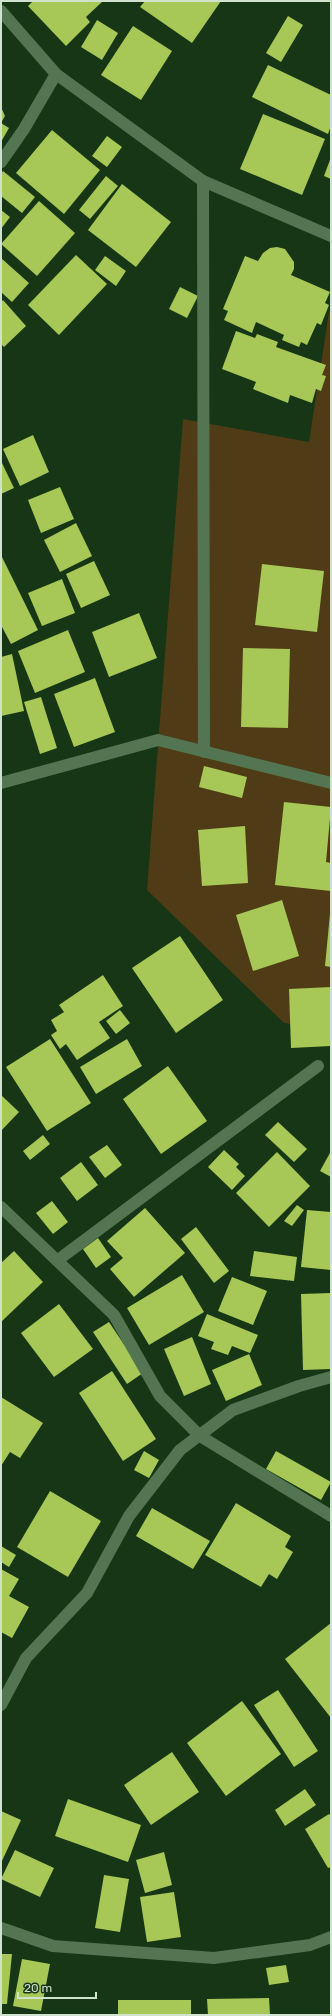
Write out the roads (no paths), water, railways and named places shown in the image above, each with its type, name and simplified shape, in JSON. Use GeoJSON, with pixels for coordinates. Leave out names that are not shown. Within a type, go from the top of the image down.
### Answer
{"type":"FeatureCollection","features":[{"type":"Feature","properties":{"kind":"street"},"geometry":{"type":"LineString","coordinates":[[1,11],[56,74],[203,181],[331,236]]}},
{"type":"Feature","properties":{"kind":"street"},"geometry":{"type":"LineString","coordinates":[[1,162],[24,129],[56,74]]}},
{"type":"Feature","properties":{"kind":"street"},"geometry":{"type":"LineString","coordinates":[[203,181],[204,752]]}},
{"type":"Feature","properties":{"kind":"street"},"geometry":{"type":"LineString","coordinates":[[1,783],[158,740],[331,783]]}},
{"type":"Feature","properties":{"kind":"street"},"geometry":{"type":"LineString","coordinates":[[58,1260],[318,1066]]}},
{"type":"Feature","properties":{"kind":"street"},"geometry":{"type":"LineString","coordinates":[[1,1207],[114,1315],[160,1396],[200,1436],[331,1516]]}},
{"type":"Feature","properties":{"kind":"street"},"geometry":{"type":"LineString","coordinates":[[1,1706],[26,1658],[88,1593],[129,1516],[180,1450],[233,1410],[299,1386],[331,1377]]}},
{"type":"Feature","properties":{"kind":"street"},"geometry":{"type":"LineString","coordinates":[[1,1928],[54,1946],[214,1958],[310,1945],[331,1937]]}}]}
